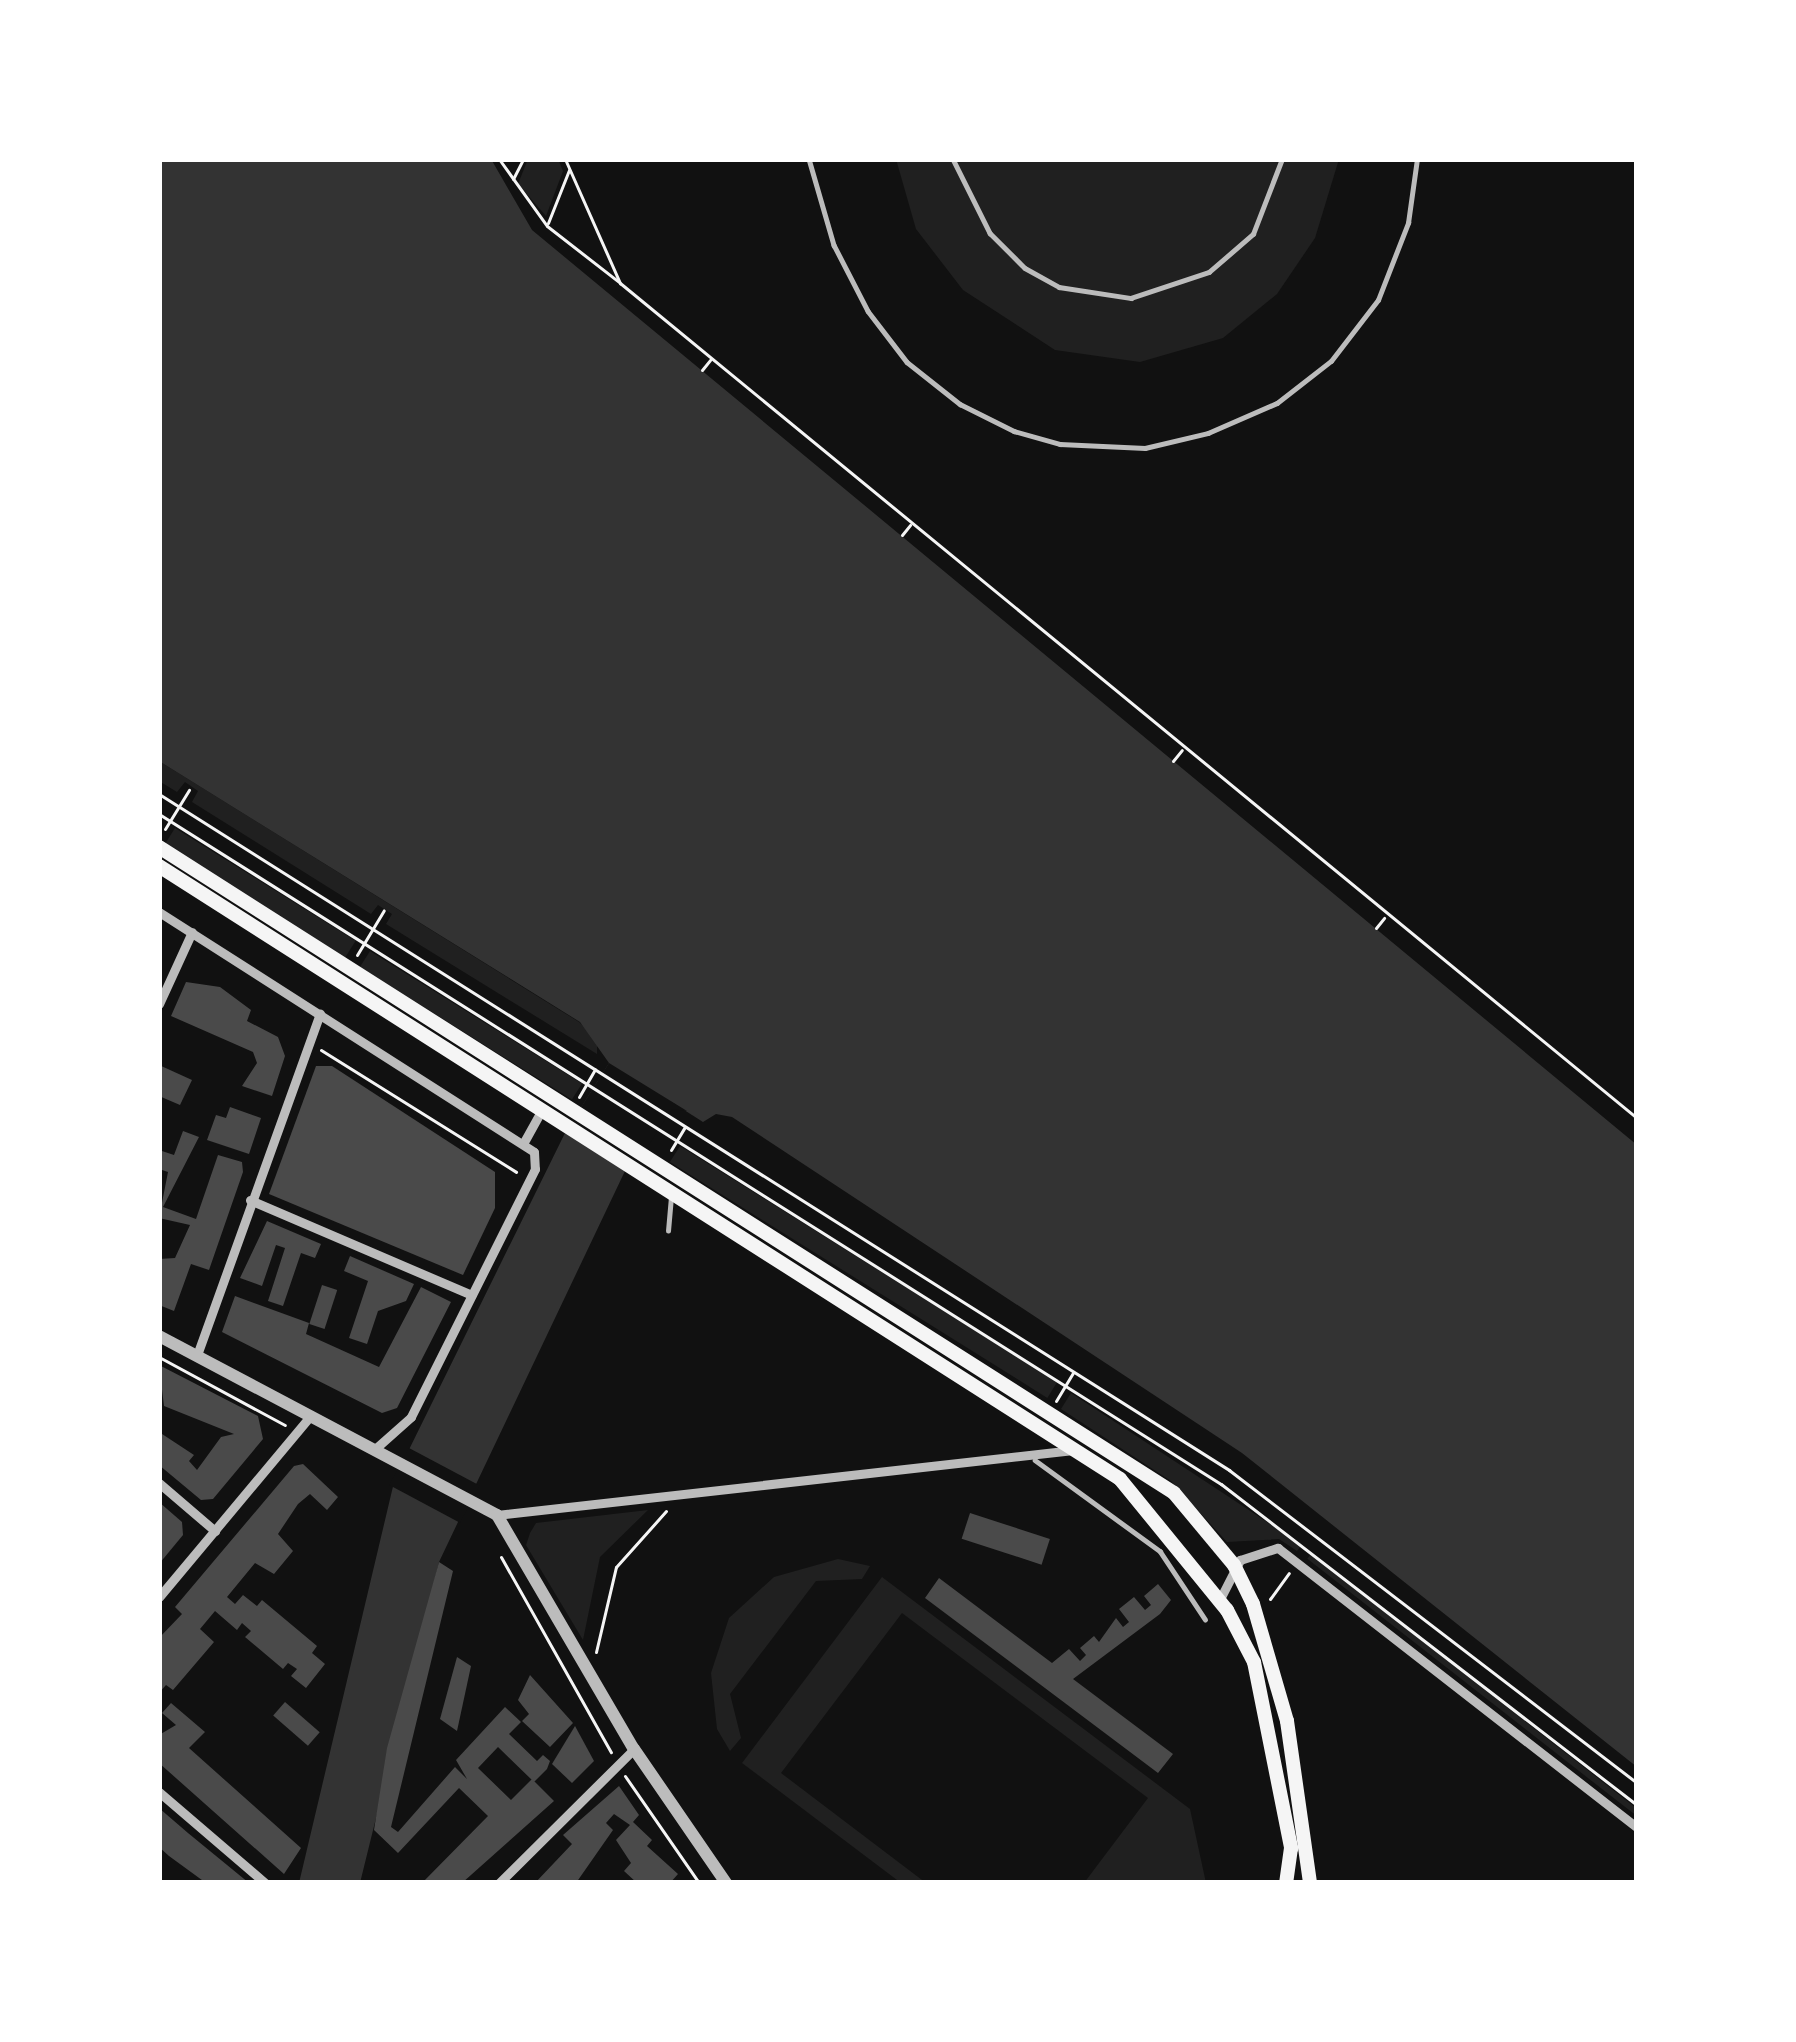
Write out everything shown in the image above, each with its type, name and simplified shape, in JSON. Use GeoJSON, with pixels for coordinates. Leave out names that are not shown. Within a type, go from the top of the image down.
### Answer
{"type":"FeatureCollection","features":[{"type":"Feature","properties":{"kind":"main road"},"geometry":{"type":"LineString","coordinates":[[159,843],[570,1115],[1051,1408],[1174,1493],[1234,1565],[1253,1604],[1287,1720],[1310,1883]]}},
{"type":"Feature","properties":{"kind":"main road"},"geometry":{"type":"LineString","coordinates":[[159,866],[543,1108],[570,1115]]}},
{"type":"Feature","properties":{"kind":"main road"},"geometry":{"type":"LineString","coordinates":[[658,1171],[672,1189],[1078,1447],[1151,1512],[1220,1601],[1248,1649],[1271,1723],[1291,1848],[1286,1883]]}},
{"type":"Feature","properties":{"kind":"street"},"geometry":{"type":"LineString","coordinates":[[159,912],[524,1142],[535,1169],[411,1417],[375,1449]]}},
{"type":"Feature","properties":{"kind":"street"},"geometry":{"type":"LineString","coordinates":[[159,1004],[192,932]]}},
{"type":"Feature","properties":{"kind":"street"},"geometry":{"type":"LineString","coordinates":[[196,1355],[320,1013]]}},
{"type":"Feature","properties":{"kind":"street"},"geometry":{"type":"LineString","coordinates":[[524,1142],[543,1108]]}},
{"type":"Feature","properties":{"kind":"street"},"geometry":{"type":"LineString","coordinates":[[250,1200],[472,1295]]}},
{"type":"Feature","properties":{"kind":"street"},"geometry":{"type":"LineString","coordinates":[[159,1336],[497,1515],[634,1749],[726,1883]]}},
{"type":"Feature","properties":{"kind":"street"},"geometry":{"type":"LineString","coordinates":[[159,1598],[311,1415]]}},
{"type":"Feature","properties":{"kind":"street"},"geometry":{"type":"LineString","coordinates":[[497,1515],[1035,1460],[1078,1447]]}},
{"type":"Feature","properties":{"kind":"street"},"geometry":{"type":"LineString","coordinates":[[159,1483],[215,1531]]}},
{"type":"Feature","properties":{"kind":"street"},"geometry":{"type":"LineString","coordinates":[[1220,1601],[1234,1565],[1278,1548],[1637,1827]]}},
{"type":"Feature","properties":{"kind":"street"},"geometry":{"type":"LineString","coordinates":[[500,1883],[634,1749]]}},
{"type":"Feature","properties":{"kind":"street"},"geometry":{"type":"LineString","coordinates":[[159,1792],[265,1883]]}},
{"type":"Feature","properties":{"kind":"lane"},"geometry":{"type":"LineString","coordinates":[[809,159],[834,245],[868,311],[907,362],[960,404],[1014,431],[1060,444],[1145,448],[1208,434],[1276,403],[1331,361],[1378,300],[1408,223],[1417,159]]}},
{"type":"Feature","properties":{"kind":"lane"},"geometry":{"type":"LineString","coordinates":[[953,159],[990,233],[1025,268],[1059,287],[1131,298],[1209,272],[1253,234],[1282,159]]}},
{"type":"Feature","properties":{"kind":"lane"},"geometry":{"type":"LineString","coordinates":[[668,1231],[672,1189]]}},
{"type":"Feature","properties":{"kind":"lane"},"geometry":{"type":"LineString","coordinates":[[1035,1460],[1160,1551],[1205,1619]]}},
{"type":"Feature","properties":{"kind":"path"},"geometry":{"type":"LineString","coordinates":[[499,159],[547,226],[1637,1118]]}},
{"type":"Feature","properties":{"kind":"path"},"geometry":{"type":"LineString","coordinates":[[512,182],[523,159]]}},
{"type":"Feature","properties":{"kind":"path"},"geometry":{"type":"LineString","coordinates":[[565,159],[620,283]]}},
{"type":"Feature","properties":{"kind":"path"},"geometry":{"type":"LineString","coordinates":[[547,226],[569,169]]}},
{"type":"Feature","properties":{"kind":"path"},"geometry":{"type":"LineString","coordinates":[[702,370],[712,358]]}},
{"type":"Feature","properties":{"kind":"path"},"geometry":{"type":"LineString","coordinates":[[902,535],[911,524]]}},
{"type":"Feature","properties":{"kind":"path"},"geometry":{"type":"LineString","coordinates":[[1173,760],[1183,748]]}},
{"type":"Feature","properties":{"kind":"path"},"geometry":{"type":"LineString","coordinates":[[159,843],[189,790]]}},
{"type":"Feature","properties":{"kind":"path"},"geometry":{"type":"LineString","coordinates":[[159,794],[1178,1437],[1318,1534],[1637,1783]]}},
{"type":"Feature","properties":{"kind":"path"},"geometry":{"type":"LineString","coordinates":[[159,814],[1170,1452],[1308,1547],[1636,1801]]}},
{"type":"Feature","properties":{"kind":"path"},"geometry":{"type":"LineString","coordinates":[[277,889],[286,873]]}},
{"type":"Feature","properties":{"kind":"path"},"geometry":{"type":"LineString","coordinates":[[349,967],[384,910]]}},
{"type":"Feature","properties":{"kind":"path"},"geometry":{"type":"LineString","coordinates":[[1376,928],[1386,917]]}},
{"type":"Feature","properties":{"kind":"path"},"geometry":{"type":"LineString","coordinates":[[412,974],[422,958]]}},
{"type":"Feature","properties":{"kind":"path"},"geometry":{"type":"LineString","coordinates":[[497,1027],[507,1012]]}},
{"type":"Feature","properties":{"kind":"path"},"geometry":{"type":"LineString","coordinates":[[319,1048],[521,1176]]}},
{"type":"Feature","properties":{"kind":"path"},"geometry":{"type":"LineString","coordinates":[[774,1203],[784,1188]]}},
{"type":"Feature","properties":{"kind":"path"},"geometry":{"type":"LineString","coordinates":[[872,1264],[880,1249]]}},
{"type":"Feature","properties":{"kind":"path"},"geometry":{"type":"LineString","coordinates":[[965,1323],[974,1308]]}},
{"type":"Feature","properties":{"kind":"path"},"geometry":{"type":"LineString","coordinates":[[159,1357],[296,1433]]}},
{"type":"Feature","properties":{"kind":"path"},"geometry":{"type":"LineString","coordinates":[[1051,1408],[1074,1372]]}},
{"type":"Feature","properties":{"kind":"path"},"geometry":{"type":"LineString","coordinates":[[1170,1452],[1178,1437]]}},
{"type":"Feature","properties":{"kind":"path"},"geometry":{"type":"LineString","coordinates":[[569,1677],[587,1667],[603,1638],[616,1567],[681,1497]]}},
{"type":"Feature","properties":{"kind":"path"},"geometry":{"type":"LineString","coordinates":[[1253,1604],[1269,1600],[1318,1534]]}},
{"type":"Feature","properties":{"kind":"path"},"geometry":{"type":"LineString","coordinates":[[496,1547],[618,1765],[699,1883]]}},
{"type":"Feature","properties":{"kind":"path"},"geometry":{"type":"LineString","coordinates":[[1433,1642],[1443,1630]]}},
{"type":"Feature","properties":{"kind":"path"},"geometry":{"type":"LineString","coordinates":[[1568,1750],[1578,1736]]}},
{"type":"Feature","properties":{"kind":"shaded area"},"geometry":{"type":"Polygon","coordinates":[[[159,159],[491,159],[532,230],[1637,1145],[1637,1767],[1242,1453],[732,1117],[716,1114],[703,1122],[670,1101],[625,1171],[439,1562],[360,1883],[299,1883],[395,1478],[565,1133],[609,1063],[580,1022],[159,761],[159,159]]]}},
{"type":"Feature","properties":{"kind":"shaded area"},"geometry":{"type":"Polygon","coordinates":[[[528,159],[558,159],[563,171],[546,216],[518,184],[528,159]]]}},
{"type":"Feature","properties":{"kind":"shaded area"},"geometry":{"type":"Polygon","coordinates":[[[896,159],[1339,159],[1315,238],[1277,294],[1223,338],[1140,362],[1055,350],[963,290],[916,229],[896,159]]]}},
{"type":"Feature","properties":{"kind":"shaded area"},"geometry":{"type":"Polygon","coordinates":[[[159,761],[579,1022],[597,1039],[597,1054],[386,924],[392,914],[378,905],[371,914],[192,802],[198,791],[185,782],[177,792],[159,781],[159,761]]]}},
{"type":"Feature","properties":{"kind":"shaded area"},"geometry":{"type":"Polygon","coordinates":[[[175,828],[356,941],[345,958],[164,845],[175,828]]]}},
{"type":"Feature","properties":{"kind":"shaded area"},"geometry":{"type":"Polygon","coordinates":[[[370,951],[582,1083],[572,1100],[360,967],[370,951]]]}},
{"type":"Feature","properties":{"kind":"shaded area"},"geometry":{"type":"Polygon","coordinates":[[[680,1146],[1057,1382],[1047,1398],[670,1162],[680,1146]]]}},
{"type":"Feature","properties":{"kind":"shaded area"},"geometry":{"type":"Polygon","coordinates":[[[1071,1393],[1301,1546],[1297,1551],[1279,1539],[1227,1542],[1171,1481],[1061,1409],[1071,1393]]]}},
{"type":"Feature","properties":{"kind":"shaded area"},"geometry":{"type":"Polygon","coordinates":[[[648,1510],[600,1557],[583,1640],[526,1545],[530,1533],[536,1523],[648,1510]]]}},
{"type":"Feature","properties":{"kind":"shaded area"},"geometry":{"type":"Polygon","coordinates":[[[1311,1554],[1637,1809],[1634,1814],[1307,1559],[1311,1554]]]}},
{"type":"Feature","properties":{"kind":"shaded area"},"geometry":{"type":"Polygon","coordinates":[[[838,1559],[870,1566],[862,1579],[816,1581],[730,1694],[741,1738],[730,1751],[717,1729],[711,1673],[729,1618],[774,1577],[838,1559]]]}},
{"type":"Feature","properties":{"kind":"shaded area"},"geometry":{"type":"Polygon","coordinates":[[[882,1577],[1190,1809],[1206,1883],[1084,1883],[1148,1798],[902,1613],[781,1773],[926,1883],[901,1883],[742,1763],[882,1577]]]}},
{"type":"Feature","properties":{"kind":"pier"},"geometry":{"type":"Polygon","coordinates":[[[609,1063],[687,1111],[672,1109],[630,1174],[565,1133],[609,1063]]]}},
{"type":"Feature","properties":{"kind":"pier"},"geometry":{"type":"Polygon","coordinates":[[[409,1448],[480,1486],[460,1523],[389,1485],[409,1448]]]}},
{"type":"Feature","properties":{"kind":"building"},"geometry":{"type":"Polygon","coordinates":[[[186,982],[220,987],[251,1010],[247,1021],[278,1037],[285,1056],[272,1096],[242,1086],[257,1063],[253,1052],[171,1016],[186,982]]]}},
{"type":"Feature","properties":{"kind":"building"},"geometry":{"type":"Polygon","coordinates":[[[159,1065],[192,1080],[180,1105],[159,1096],[159,1065]]]}},
{"type":"Feature","properties":{"kind":"building"},"geometry":{"type":"Polygon","coordinates":[[[316,1066],[332,1066],[495,1172],[495,1208],[463,1275],[269,1194],[316,1066]]]}},
{"type":"Feature","properties":{"kind":"building"},"geometry":{"type":"Polygon","coordinates":[[[230,1107],[261,1118],[249,1154],[207,1140],[216,1115],[226,1118],[230,1107]]]}},
{"type":"Feature","properties":{"kind":"building"},"geometry":{"type":"Polygon","coordinates":[[[183,1131],[199,1137],[163,1207],[196,1219],[218,1155],[242,1162],[243,1172],[209,1270],[191,1264],[174,1311],[159,1305],[159,1259],[175,1258],[190,1225],[159,1218],[168,1172],[159,1169],[159,1150],[174,1155],[183,1131]]]}},
{"type":"Feature","properties":{"kind":"building"},"geometry":{"type":"Polygon","coordinates":[[[267,1221],[321,1244],[315,1258],[301,1253],[283,1306],[268,1301],[285,1248],[276,1245],[262,1286],[240,1278],[267,1221]]]}},
{"type":"Feature","properties":{"kind":"building"},"geometry":{"type":"Polygon","coordinates":[[[350,1256],[414,1284],[406,1301],[378,1311],[367,1344],[349,1338],[368,1281],[344,1271],[350,1256]]]}},
{"type":"Feature","properties":{"kind":"building"},"geometry":{"type":"Polygon","coordinates":[[[322,1285],[337,1290],[325,1329],[309,1324],[322,1285]]]}},
{"type":"Feature","properties":{"kind":"building"},"geometry":{"type":"Polygon","coordinates":[[[421,1287],[451,1302],[397,1408],[382,1413],[222,1332],[235,1296],[309,1323],[306,1334],[379,1367],[421,1287]]]}},
{"type":"Feature","properties":{"kind":"building"},"geometry":{"type":"Polygon","coordinates":[[[159,1365],[258,1416],[263,1439],[213,1499],[201,1500],[159,1465],[159,1432],[194,1455],[189,1461],[197,1470],[221,1437],[234,1434],[164,1406],[159,1365]]]}},
{"type":"Feature","properties":{"kind":"building"},"geometry":{"type":"Polygon","coordinates":[[[303,1464],[338,1497],[327,1510],[310,1494],[298,1504],[278,1534],[293,1551],[274,1574],[255,1563],[227,1597],[235,1604],[243,1595],[257,1606],[262,1600],[317,1646],[312,1653],[325,1664],[306,1688],[291,1676],[297,1669],[288,1663],[283,1669],[245,1637],[251,1631],[242,1623],[237,1630],[215,1611],[200,1629],[214,1642],[173,1690],[166,1685],[159,1693],[159,1638],[182,1614],[175,1607],[294,1466],[303,1464]]]}},
{"type":"Feature","properties":{"kind":"building"},"geometry":{"type":"Polygon","coordinates":[[[159,1502],[182,1522],[183,1535],[159,1564],[159,1502]]]}},
{"type":"Feature","properties":{"kind":"building"},"geometry":{"type":"Polygon","coordinates":[[[970,1513],[1050,1539],[1042,1565],[962,1539],[970,1513]]]}},
{"type":"Feature","properties":{"kind":"building"},"geometry":{"type":"Polygon","coordinates":[[[439,1562],[453,1571],[391,1827],[398,1832],[455,1767],[467,1779],[456,1760],[505,1707],[521,1722],[509,1734],[537,1761],[543,1755],[550,1761],[534,1782],[554,1801],[462,1883],[422,1883],[488,1816],[459,1788],[398,1853],[374,1830],[387,1748],[439,1562]],[[498,1747],[478,1768],[511,1800],[531,1780],[498,1747]]]}},
{"type":"Feature","properties":{"kind":"building"},"geometry":{"type":"Polygon","coordinates":[[[939,1578],[1052,1663],[1069,1649],[1080,1661],[1086,1655],[1080,1648],[1094,1636],[1099,1642],[1116,1618],[1123,1627],[1129,1622],[1119,1609],[1134,1597],[1145,1610],[1151,1605],[1144,1596],[1158,1584],[1171,1600],[1160,1614],[1073,1679],[1173,1754],[1158,1773],[925,1598],[939,1578]]]}},
{"type":"Feature","properties":{"kind":"building"},"geometry":{"type":"Polygon","coordinates":[[[457,1657],[471,1666],[457,1731],[440,1719],[457,1657]]]}},
{"type":"Feature","properties":{"kind":"building"},"geometry":{"type":"Polygon","coordinates":[[[530,1675],[573,1723],[550,1747],[522,1721],[529,1714],[518,1700],[530,1675]]]}},
{"type":"Feature","properties":{"kind":"building"},"geometry":{"type":"Polygon","coordinates":[[[285,1702],[320,1732],[308,1746],[273,1716],[285,1702]]]}},
{"type":"Feature","properties":{"kind":"building"},"geometry":{"type":"Polygon","coordinates":[[[171,1703],[205,1732],[189,1748],[301,1848],[284,1874],[159,1763],[159,1735],[176,1725],[162,1713],[171,1703]]]}},
{"type":"Feature","properties":{"kind":"building"},"geometry":{"type":"Polygon","coordinates":[[[575,1726],[594,1761],[572,1783],[552,1764],[575,1726]]]}},
{"type":"Feature","properties":{"kind":"building"},"geometry":{"type":"Polygon","coordinates":[[[619,1786],[639,1815],[633,1822],[652,1840],[647,1846],[678,1874],[670,1883],[637,1883],[624,1871],[631,1863],[616,1840],[630,1825],[614,1814],[606,1823],[613,1830],[576,1883],[535,1883],[572,1844],[563,1835],[619,1786]]]}},
{"type":"Feature","properties":{"kind":"building"},"geometry":{"type":"Polygon","coordinates":[[[159,1808],[249,1883],[206,1883],[169,1856],[159,1847],[159,1808]]]}}]}
